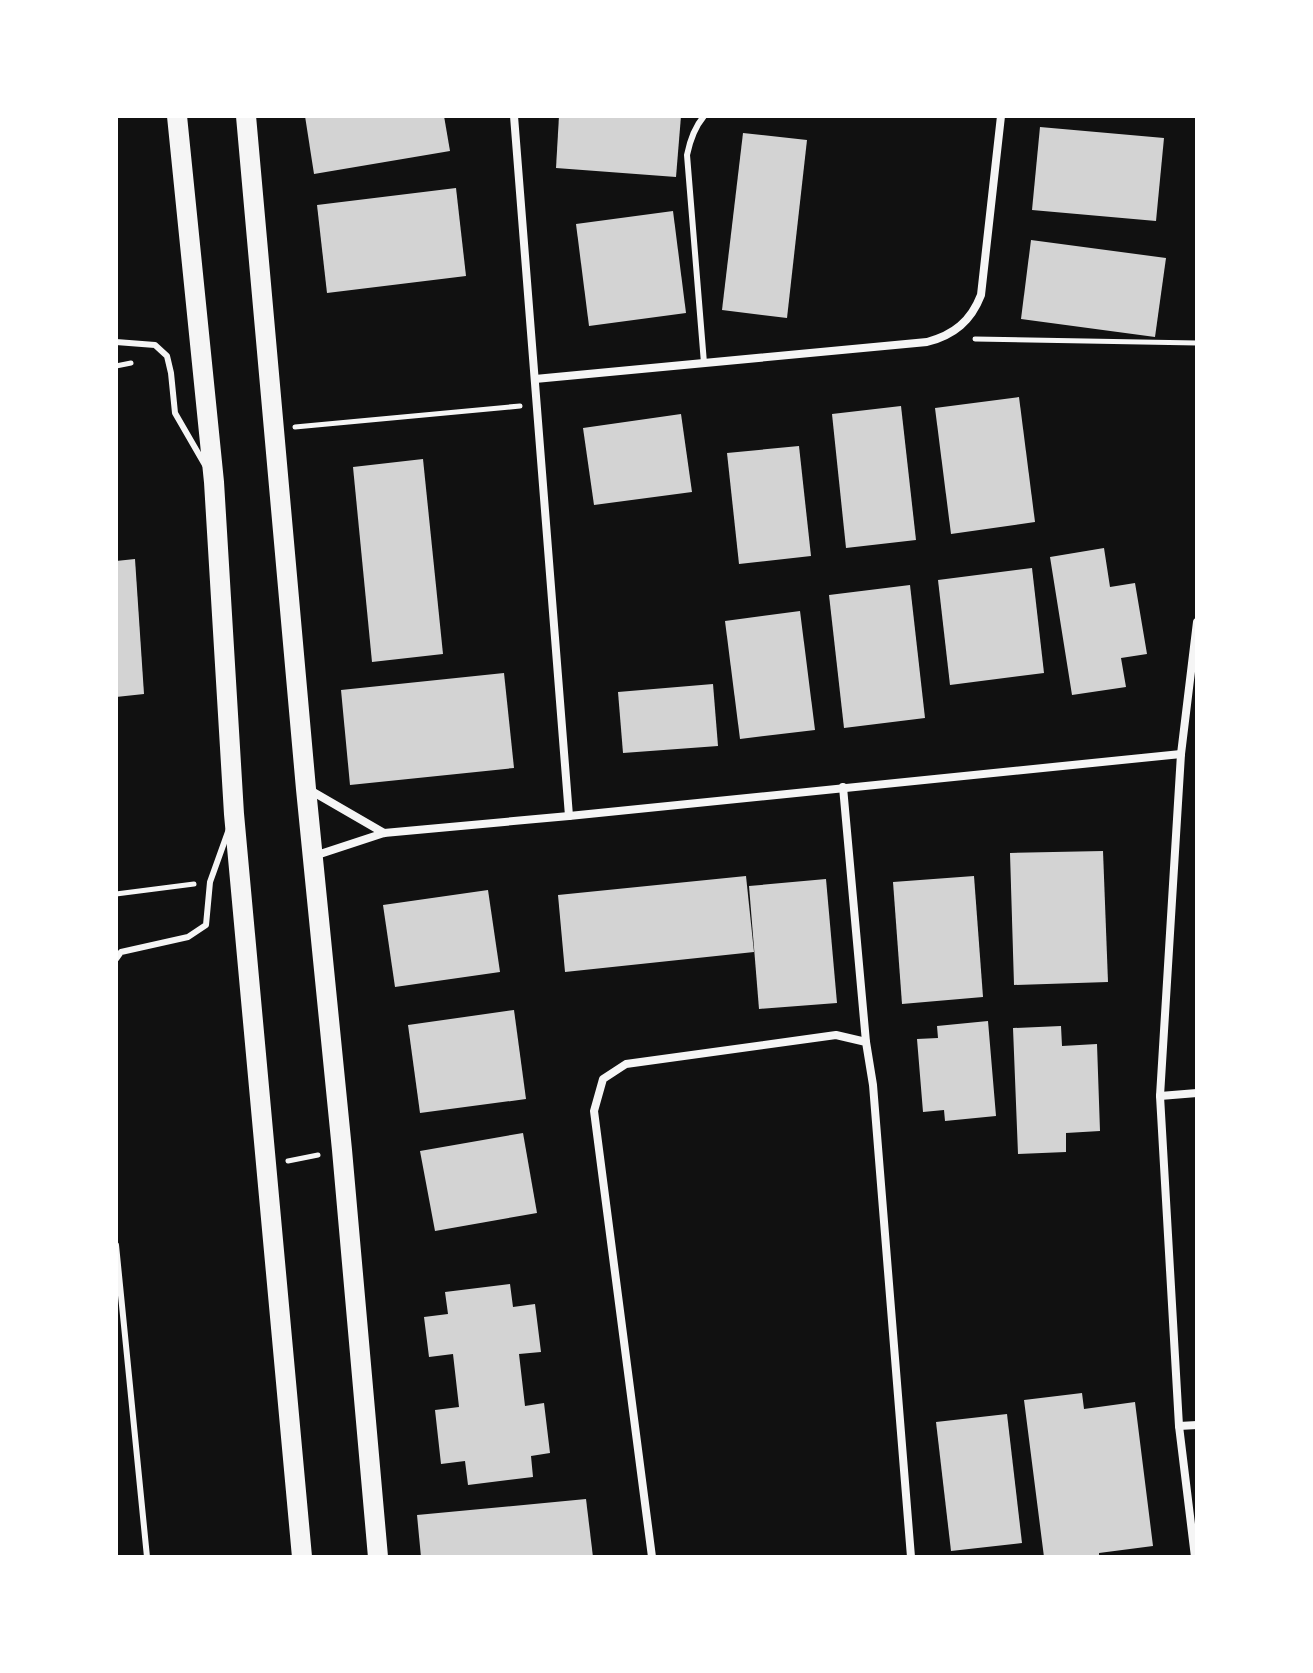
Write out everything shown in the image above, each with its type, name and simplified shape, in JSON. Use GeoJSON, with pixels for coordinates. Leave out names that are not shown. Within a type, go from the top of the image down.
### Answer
{"type":"FeatureCollection","features":[{"type":"Feature","properties":{"kind":"main road"},"geometry":{"type":"LineString","coordinates":[[177,116],[214,482],[234,814],[302,1557]]}},
{"type":"Feature","properties":{"kind":"main road"},"geometry":{"type":"LineString","coordinates":[[246,116],[378,1557]]}},
{"type":"Feature","properties":{"kind":"street"},"geometry":{"type":"LineString","coordinates":[[514,116],[569,816]]}},
{"type":"Feature","properties":{"kind":"street"},"geometry":{"type":"LineString","coordinates":[[535,379],[927,342],[956,331],[976,309],[981,295],[1001,116]]}},
{"type":"Feature","properties":{"kind":"street"},"geometry":{"type":"LineString","coordinates":[[1195,1557],[1179,1426],[1160,1096],[1181,754],[1197,622]]}},
{"type":"Feature","properties":{"kind":"street"},"geometry":{"type":"LineString","coordinates":[[313,856],[384,833],[1181,754]]}},
{"type":"Feature","properties":{"kind":"street"},"geometry":{"type":"LineString","coordinates":[[843,787],[874,1101],[911,1557]]}},
{"type":"Feature","properties":{"kind":"street"},"geometry":{"type":"LineString","coordinates":[[306,789],[384,833]]}},
{"type":"Feature","properties":{"kind":"street"},"geometry":{"type":"LineString","coordinates":[[652,1557],[594,1111],[603,1079],[626,1064],[836,1035],[866,1042]]}},
{"type":"Feature","properties":{"kind":"street"},"geometry":{"type":"LineString","coordinates":[[1160,1096],[1197,1093]]}},
{"type":"Feature","properties":{"kind":"street"},"geometry":{"type":"LineString","coordinates":[[1179,1426],[1197,1425]]}},
{"type":"Feature","properties":{"kind":"lane"},"geometry":{"type":"LineString","coordinates":[[704,116],[696,126],[687,155],[704,363]]}},
{"type":"Feature","properties":{"kind":"lane"},"geometry":{"type":"LineString","coordinates":[[116,342],[155,345],[167,356],[175,413],[214,482]]}},
{"type":"Feature","properties":{"kind":"lane"},"geometry":{"type":"LineString","coordinates":[[116,959],[121,952],[188,937],[206,925],[210,882],[234,814]]}},
{"type":"Feature","properties":{"kind":"lane"},"geometry":{"type":"LineString","coordinates":[[116,1245],[147,1557]]}},
{"type":"Feature","properties":{"kind":"path"},"geometry":{"type":"LineString","coordinates":[[942,338],[1197,343]]}},
{"type":"Feature","properties":{"kind":"path"},"geometry":{"type":"LineString","coordinates":[[274,429],[537,404]]}},
{"type":"Feature","properties":{"kind":"path"},"geometry":{"type":"LineString","coordinates":[[116,894],[210,882]]}},
{"type":"Feature","properties":{"kind":"path"},"geometry":{"type":"LineString","coordinates":[[265,1165],[342,1150]]}},
{"type":"Feature","properties":{"kind":"building"},"geometry":{"type":"Polygon","coordinates":[[[305,116],[444,116],[450,151],[314,174],[305,116]]]}},
{"type":"Feature","properties":{"kind":"building"},"geometry":{"type":"Polygon","coordinates":[[[559,116],[681,116],[676,177],[556,168],[559,116]]]}},
{"type":"Feature","properties":{"kind":"building"},"geometry":{"type":"Polygon","coordinates":[[[1040,127],[1164,138],[1156,221],[1032,210],[1040,127]]]}},
{"type":"Feature","properties":{"kind":"building"},"geometry":{"type":"Polygon","coordinates":[[[743,133],[807,140],[787,318],[722,310],[743,133]]]}},
{"type":"Feature","properties":{"kind":"building"},"geometry":{"type":"Polygon","coordinates":[[[456,188],[466,276],[327,293],[317,205],[456,188]]]}},
{"type":"Feature","properties":{"kind":"building"},"geometry":{"type":"Polygon","coordinates":[[[673,211],[686,313],[589,326],[576,224],[673,211]]]}},
{"type":"Feature","properties":{"kind":"building"},"geometry":{"type":"Polygon","coordinates":[[[1031,240],[1166,258],[1155,337],[1021,319],[1031,240]]]}},
{"type":"Feature","properties":{"kind":"building"},"geometry":{"type":"Polygon","coordinates":[[[1019,397],[1035,522],[951,534],[935,408],[1019,397]]]}},
{"type":"Feature","properties":{"kind":"building"},"geometry":{"type":"Polygon","coordinates":[[[901,406],[916,540],[846,548],[832,414],[901,406]]]}},
{"type":"Feature","properties":{"kind":"building"},"geometry":{"type":"Polygon","coordinates":[[[681,414],[692,492],[594,505],[583,428],[681,414]]]}},
{"type":"Feature","properties":{"kind":"building"},"geometry":{"type":"Polygon","coordinates":[[[799,446],[811,556],[739,564],[727,453],[799,446]]]}},
{"type":"Feature","properties":{"kind":"building"},"geometry":{"type":"Polygon","coordinates":[[[423,459],[443,654],[372,662],[353,467],[423,459]]]}},
{"type":"Feature","properties":{"kind":"building"},"geometry":{"type":"Polygon","coordinates":[[[1104,548],[1110,587],[1135,583],[1147,654],[1121,658],[1126,687],[1072,695],[1050,557],[1104,548]]]}},
{"type":"Feature","properties":{"kind":"building"},"geometry":{"type":"Polygon","coordinates":[[[135,559],[144,694],[116,697],[116,561],[135,559]]]}},
{"type":"Feature","properties":{"kind":"building"},"geometry":{"type":"Polygon","coordinates":[[[1032,568],[1044,673],[950,685],[938,580],[1032,568]]]}},
{"type":"Feature","properties":{"kind":"building"},"geometry":{"type":"Polygon","coordinates":[[[910,585],[925,718],[844,728],[829,595],[910,585]]]}},
{"type":"Feature","properties":{"kind":"building"},"geometry":{"type":"Polygon","coordinates":[[[800,611],[815,730],[740,739],[725,621],[800,611]]]}},
{"type":"Feature","properties":{"kind":"building"},"geometry":{"type":"Polygon","coordinates":[[[504,673],[514,768],[350,785],[341,690],[504,673]]]}},
{"type":"Feature","properties":{"kind":"building"},"geometry":{"type":"Polygon","coordinates":[[[713,684],[718,746],[623,753],[618,692],[713,684]]]}},
{"type":"Feature","properties":{"kind":"building"},"geometry":{"type":"Polygon","coordinates":[[[1103,851],[1108,982],[1014,985],[1010,853],[1103,851]]]}},
{"type":"Feature","properties":{"kind":"building"},"geometry":{"type":"Polygon","coordinates":[[[746,876],[754,952],[565,972],[558,895],[746,876]]]}},
{"type":"Feature","properties":{"kind":"building"},"geometry":{"type":"Polygon","coordinates":[[[974,876],[983,997],[902,1004],[893,882],[974,876]]]}},
{"type":"Feature","properties":{"kind":"building"},"geometry":{"type":"Polygon","coordinates":[[[826,879],[837,1003],[759,1009],[749,886],[826,879]]]}},
{"type":"Feature","properties":{"kind":"building"},"geometry":{"type":"Polygon","coordinates":[[[488,890],[500,972],[395,987],[383,905],[488,890]]]}},
{"type":"Feature","properties":{"kind":"building"},"geometry":{"type":"Polygon","coordinates":[[[514,1010],[526,1099],[420,1113],[408,1025],[514,1010]]]}},
{"type":"Feature","properties":{"kind":"building"},"geometry":{"type":"Polygon","coordinates":[[[988,1021],[996,1116],[945,1121],[944,1110],[923,1112],[917,1039],[938,1038],[937,1026],[988,1021]]]}},
{"type":"Feature","properties":{"kind":"building"},"geometry":{"type":"Polygon","coordinates":[[[1061,1026],[1062,1046],[1097,1044],[1100,1131],[1066,1133],[1066,1152],[1018,1154],[1013,1028],[1061,1026]]]}},
{"type":"Feature","properties":{"kind":"building"},"geometry":{"type":"Polygon","coordinates":[[[523,1133],[537,1213],[435,1231],[420,1151],[523,1133]]]}},
{"type":"Feature","properties":{"kind":"building"},"geometry":{"type":"Polygon","coordinates":[[[510,1284],[513,1307],[535,1304],[541,1352],[519,1354],[525,1406],[544,1403],[550,1453],[531,1456],[533,1477],[468,1485],[465,1461],[441,1464],[435,1410],[459,1407],[453,1354],[429,1357],[424,1317],[448,1314],[445,1292],[510,1284]]]}},
{"type":"Feature","properties":{"kind":"building"},"geometry":{"type":"Polygon","coordinates":[[[1082,1393],[1084,1409],[1135,1402],[1153,1546],[1099,1553],[1099,1557],[1044,1557],[1024,1400],[1082,1393]]]}},
{"type":"Feature","properties":{"kind":"building"},"geometry":{"type":"Polygon","coordinates":[[[1007,1414],[1022,1543],[951,1551],[936,1422],[1007,1414]]]}},
{"type":"Feature","properties":{"kind":"building"},"geometry":{"type":"Polygon","coordinates":[[[586,1499],[593,1557],[421,1557],[417,1515],[586,1499]]]}}]}
